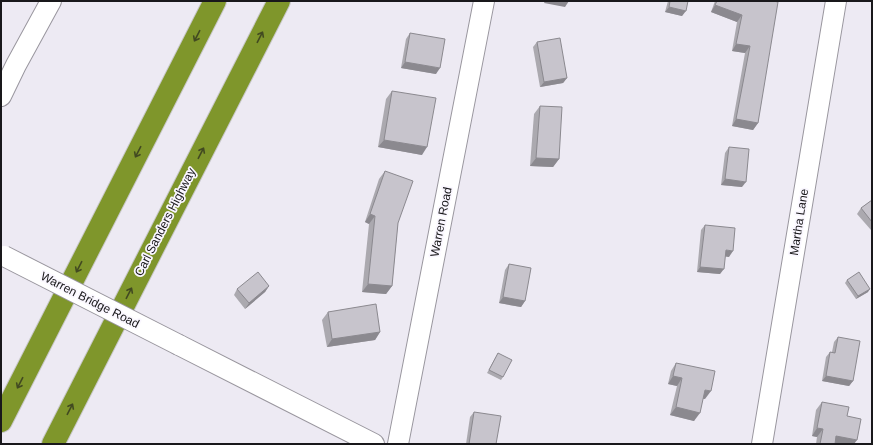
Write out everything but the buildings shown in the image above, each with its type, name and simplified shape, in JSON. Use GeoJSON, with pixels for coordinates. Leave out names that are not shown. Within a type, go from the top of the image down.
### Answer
{"type":"FeatureCollection","features":[{"type":"Feature","properties":{"kind":"highway"},"geometry":{"type":"LineString","coordinates":[[1,421],[215,1]]}},
{"type":"Feature","properties":{"kind":"highway","name":"Carl Sanders Highway"},"geometry":{"type":"LineString","coordinates":[[53,444],[278,1]]}},
{"type":"Feature","properties":{"kind":"street"},"geometry":{"type":"LineString","coordinates":[[1,96],[50,1]]}},
{"type":"Feature","properties":{"kind":"street","name":"Warren Road"},"geometry":{"type":"LineString","coordinates":[[398,444],[484,1]]}},
{"type":"Feature","properties":{"kind":"street","name":"Martha Lane"},"geometry":{"type":"LineString","coordinates":[[762,444],[836,1]]}},
{"type":"Feature","properties":{"kind":"street","name":"Warren Bridge Road"},"geometry":{"type":"LineString","coordinates":[[3,255],[374,444]]}}]}
